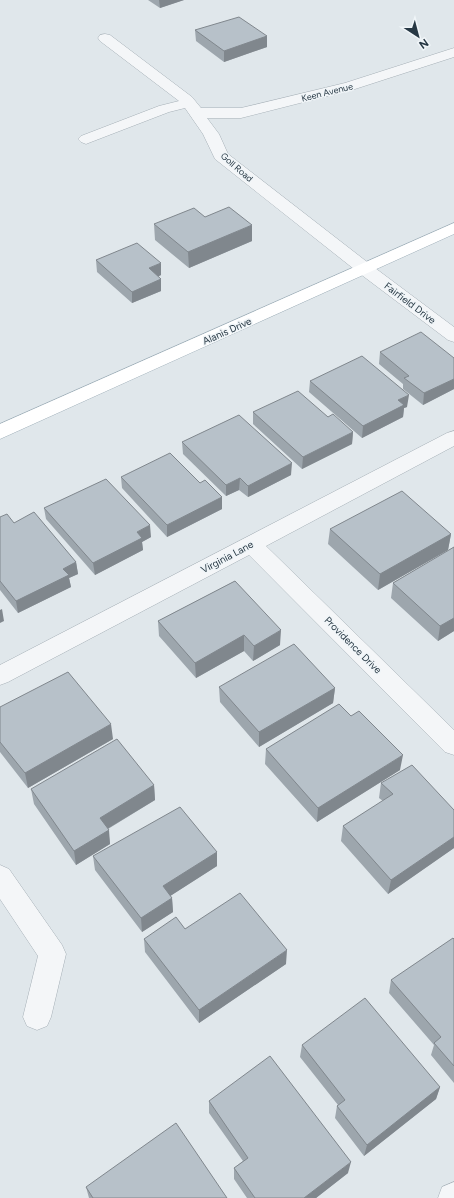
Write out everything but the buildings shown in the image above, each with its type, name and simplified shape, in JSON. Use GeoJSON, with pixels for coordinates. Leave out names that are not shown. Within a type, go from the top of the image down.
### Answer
{"type":"FeatureCollection","features":[{"type":"Feature","properties":{"kind":"main road","name":"Alanis Drive"},"geometry":{"type":"LineString","coordinates":[[0,432],[365,270],[454,228]]}},
{"type":"Feature","properties":{"kind":"street","name":"Goll Road"},"geometry":{"type":"LineString","coordinates":[[105,38],[193,108],[211,134],[221,156],[365,270]]}},
{"type":"Feature","properties":{"kind":"street","name":"Keen Avenue"},"geometry":{"type":"LineString","coordinates":[[86,139],[164,108],[193,108],[242,113],[350,86],[454,52]]}},
{"type":"Feature","properties":{"kind":"street","name":"Fairfield Drive"},"geometry":{"type":"LineString","coordinates":[[365,270],[454,336]]}},
{"type":"Feature","properties":{"kind":"street","name":"Virginia Lane"},"geometry":{"type":"LineString","coordinates":[[0,676],[454,438]]}},
{"type":"Feature","properties":{"kind":"street","name":"Providence Drive"},"geometry":{"type":"LineString","coordinates":[[251,544],[454,745]]}},
{"type":"Feature","properties":{"kind":"street"},"geometry":{"type":"LineString","coordinates":[[0,877],[52,954],[37,1017]]}}]}
